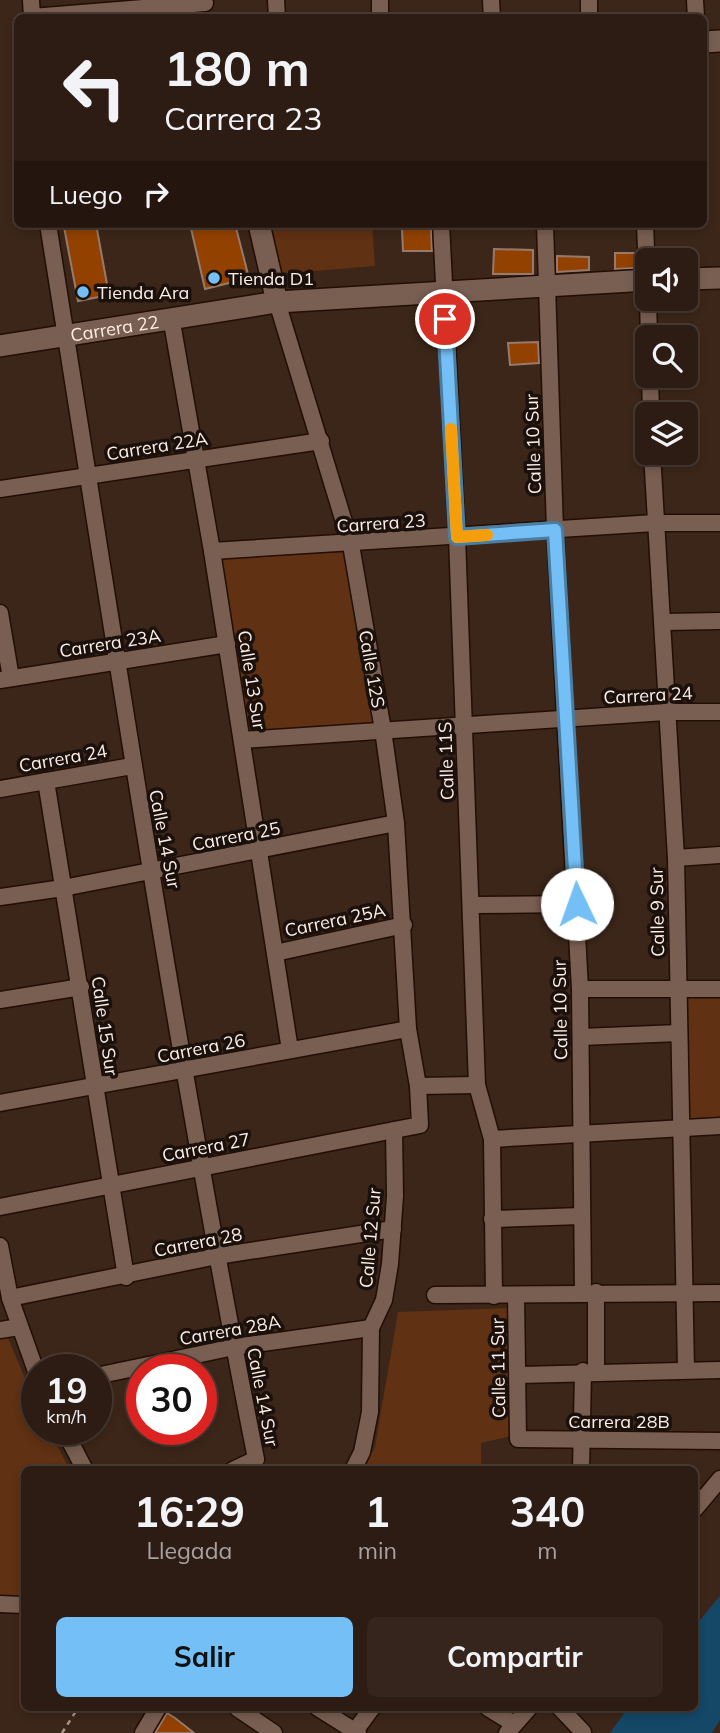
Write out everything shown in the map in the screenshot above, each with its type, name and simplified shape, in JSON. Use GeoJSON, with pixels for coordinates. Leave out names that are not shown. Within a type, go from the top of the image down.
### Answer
{"type":"FeatureCollection","features":[{"type":"Feature","properties":{"kind":"street"},"geometry":{"type":"LineString","coordinates":[[72,14],[106,6],[130,13],[205,7]]}},
{"type":"Feature","properties":{"kind":"street","name":"Calle 14 Sur"},"geometry":{"type":"LineString","coordinates":[[49,228],[118,661],[132,766],[217,1256],[256,1459],[241,1466]]}},
{"type":"Feature","properties":{"kind":"street","name":"Calle 12S"},"geometry":{"type":"LineString","coordinates":[[260,228],[278,302],[351,545],[396,823],[408,1029],[418,1086],[420,1125]]}},
{"type":"Feature","properties":{"kind":"street","name":"Calle 11S"},"geometry":{"type":"LineString","coordinates":[[441,228],[457,537],[477,1085],[492,1139],[494,1296]]}},
{"type":"Feature","properties":{"kind":"street","name":"Calle 10 Sur"},"geometry":{"type":"LineString","coordinates":[[545,228],[555,530],[577,904],[582,1216],[590,1292],[590,1371],[581,1466]]}},
{"type":"Feature","properties":{"kind":"street"},"geometry":{"type":"LineString","coordinates":[[645,228],[646,248]]}},
{"type":"Feature","properties":{"kind":"street"},"geometry":{"type":"LineString","coordinates":[[698,279],[720,278]]}},
{"type":"Feature","properties":{"kind":"street","name":"Carrera 22"},"geometry":{"type":"LineString","coordinates":[[0,346],[278,302],[635,281]]}},
{"type":"Feature","properties":{"kind":"street","name":"Calle 13 Sur"},"geometry":{"type":"LineString","coordinates":[[171,317],[212,551],[290,1050]]}},
{"type":"Feature","properties":{"kind":"street","name":"Carrera 22A"},"geometry":{"type":"LineString","coordinates":[[0,489],[321,441]]}},
{"type":"Feature","properties":{"kind":"street","name":"Calle 9 Sur"},"geometry":{"type":"LineString","coordinates":[[652,465],[676,858],[686,1370]]}},
{"type":"Feature","properties":{"kind":"street","name":"Carrera 23"},"geometry":{"type":"LineString","coordinates":[[212,551],[351,545],[654,523],[720,523]]}},
{"type":"Feature","properties":{"kind":"street"},"geometry":{"type":"LineString","coordinates":[[0,613],[6,679]]}},
{"type":"Feature","properties":{"kind":"street"},"geometry":{"type":"LineString","coordinates":[[663,622],[720,621]]}},
{"type":"Feature","properties":{"kind":"street","name":"Carrera 23A"},"geometry":{"type":"LineString","coordinates":[[6,679],[227,644]]}},
{"type":"Feature","properties":{"kind":"street","name":"Carrera 24"},"geometry":{"type":"LineString","coordinates":[[242,740],[666,712],[720,712]]}},
{"type":"Feature","properties":{"kind":"street","name":"Carrera 24"},"geometry":{"type":"LineString","coordinates":[[0,789],[132,766]]}},
{"type":"Feature","properties":{"kind":"street","name":"Calle 15 Sur"},"geometry":{"type":"LineString","coordinates":[[46,781],[81,987],[93,1087],[126,1277]]}},
{"type":"Feature","properties":{"kind":"street","name":"Carrera 25"},"geometry":{"type":"LineString","coordinates":[[0,897],[257,852],[396,823]]}},
{"type":"Feature","properties":{"kind":"street"},"geometry":{"type":"LineString","coordinates":[[676,858],[720,855]]}},
{"type":"Feature","properties":{"kind":"street"},"geometry":{"type":"LineString","coordinates":[[471,905],[577,904]]}},
{"type":"Feature","properties":{"kind":"street","name":"Carrera 25A"},"geometry":{"type":"LineString","coordinates":[[275,953],[404,925]]}},
{"type":"Feature","properties":{"kind":"street"},"geometry":{"type":"LineString","coordinates":[[0,1000],[81,987]]}},
{"type":"Feature","properties":{"kind":"street"},"geometry":{"type":"LineString","coordinates":[[580,989],[720,989]]}},
{"type":"Feature","properties":{"kind":"street","name":"Carrera 26"},"geometry":{"type":"LineString","coordinates":[[0,1103],[408,1029]]}},
{"type":"Feature","properties":{"kind":"street"},"geometry":{"type":"LineString","coordinates":[[581,1037],[679,1033]]}},
{"type":"Feature","properties":{"kind":"street"},"geometry":{"type":"LineString","coordinates":[[418,1086],[477,1085]]}},
{"type":"Feature","properties":{"kind":"street","name":"Carrera 27"},"geometry":{"type":"LineString","coordinates":[[0,1208],[420,1125]]}},
{"type":"Feature","properties":{"kind":"street"},"geometry":{"type":"LineString","coordinates":[[492,1139],[720,1126]]}},
{"type":"Feature","properties":{"kind":"street","name":"Calle 12 Sur"},"geometry":{"type":"LineString","coordinates":[[355,1466],[362,1452],[370,1412],[371,1328],[384,1300],[393,1229],[394,1130]]}},
{"type":"Feature","properties":{"kind":"street"},"geometry":{"type":"LineString","coordinates":[[492,1219],[582,1216]]}},
{"type":"Feature","properties":{"kind":"street","name":"Carrera 28"},"geometry":{"type":"LineString","coordinates":[[10,1298],[126,1277],[217,1256],[393,1229]]}},
{"type":"Feature","properties":{"kind":"street"},"geometry":{"type":"LineString","coordinates":[[0,1246],[10,1298],[29,1354]]}},
{"type":"Feature","properties":{"kind":"street"},"geometry":{"type":"LineString","coordinates":[[435,1295],[720,1293]]}},
{"type":"Feature","properties":{"kind":"street","name":"Calle 11 Sur"},"geometry":{"type":"LineString","coordinates":[[516,1296],[518,1439]]}},
{"type":"Feature","properties":{"kind":"street"},"geometry":{"type":"LineString","coordinates":[[0,1330],[19,1327]]}},
{"type":"Feature","properties":{"kind":"street","name":"Carrera 28A"},"geometry":{"type":"LineString","coordinates":[[112,1373],[234,1347],[371,1328]]}},
{"type":"Feature","properties":{"kind":"street"},"geometry":{"type":"LineString","coordinates":[[519,1375],[590,1371],[720,1370]]}},
{"type":"Feature","properties":{"kind":"street","name":"Carrera 28B"},"geometry":{"type":"LineString","coordinates":[[518,1439],[720,1441]]}},
{"type":"Feature","properties":{"kind":"street"},"geometry":{"type":"LineString","coordinates":[[72,1445],[83,1466]]}},
{"type":"Feature","properties":{"kind":"street"},"geometry":{"type":"LineString","coordinates":[[698,1505],[720,1479]]}},
{"type":"Feature","properties":{"kind":"street"},"geometry":{"type":"LineString","coordinates":[[0,1604],[21,1605]]}},
{"type":"Feature","properties":{"kind":"street"},"geometry":{"type":"LineString","coordinates":[[143,1733],[156,1711]]}},
{"type":"Feature","properties":{"kind":"street"},"geometry":{"type":"LineString","coordinates":[[241,1711],[274,1733]]}},
{"type":"Feature","properties":{"kind":"street"},"geometry":{"type":"LineString","coordinates":[[323,1711],[357,1732],[370,1711]]}},
{"type":"Feature","properties":{"kind":"street"},"geometry":{"type":"LineString","coordinates":[[491,1711],[511,1729],[526,1711]]}},
{"type":"Feature","properties":{"kind":"street"},"geometry":{"type":"LineString","coordinates":[[563,1711],[583,1732]]}},
{"type":"Feature","properties":{"kind":"path"},"geometry":{"type":"LineString","coordinates":[[62,1733],[76,1711]]}},
{"type":"Feature","properties":{"kind":"shaded area"},"geometry":{"type":"Polygon","coordinates":[[[266,228],[372,228],[375,266],[278,274],[266,228]]]}},
{"type":"Feature","properties":{"kind":"shaded area"},"geometry":{"type":"Polygon","coordinates":[[[346,552],[376,723],[246,733],[219,558],[346,552]]]}},
{"type":"Feature","properties":{"kind":"shaded area"},"geometry":{"type":"Polygon","coordinates":[[[678,989],[720,989],[720,1126],[682,1129],[678,989]]]}},
{"type":"Feature","properties":{"kind":"shaded area"},"geometry":{"type":"Polygon","coordinates":[[[509,1308],[511,1436],[481,1443],[481,1466],[364,1466],[375,1447],[398,1312],[509,1308]]]}},
{"type":"Feature","properties":{"kind":"shaded area"},"geometry":{"type":"Polygon","coordinates":[[[0,1331],[5,1331],[21,1369],[21,1445],[57,1445],[68,1466],[21,1466],[21,1597],[0,1596],[0,1331]]]}},
{"type":"Feature","properties":{"kind":"water"},"geometry":{"type":"Polygon","coordinates":[[[720,1596],[720,1720],[712,1733],[610,1733],[626,1711],[698,1711],[698,1622],[720,1596]]]}},
{"type":"Feature","properties":{"kind":"building"},"geometry":{"type":"Polygon","coordinates":[[[64,228],[97,228],[109,295],[78,301],[64,228]]]}},
{"type":"Feature","properties":{"kind":"building"},"geometry":{"type":"Polygon","coordinates":[[[191,228],[236,228],[249,278],[205,289],[191,228]]]}},
{"type":"Feature","properties":{"kind":"building"},"geometry":{"type":"Polygon","coordinates":[[[431,228],[432,251],[403,251],[402,229],[431,228]]]}},
{"type":"Feature","properties":{"kind":"building"},"geometry":{"type":"Polygon","coordinates":[[[494,249],[533,250],[533,274],[493,274],[494,249]]]}},
{"type":"Feature","properties":{"kind":"building"},"geometry":{"type":"Polygon","coordinates":[[[615,253],[635,253],[635,268],[615,269],[615,253]]]}},
{"type":"Feature","properties":{"kind":"building"},"geometry":{"type":"Polygon","coordinates":[[[557,256],[589,257],[589,270],[557,272],[557,256]]]}},
{"type":"Feature","properties":{"kind":"building"},"geometry":{"type":"Polygon","coordinates":[[[538,342],[539,363],[510,365],[508,343],[538,342]]]}},
{"type":"Feature","properties":{"kind":"building"},"geometry":{"type":"Polygon","coordinates":[[[167,1713],[175,1718],[194,1733],[155,1733],[167,1713]]]}},
{"type":"Feature","properties":{"kind":"slow traffic"},"geometry":{"type":"LineString","coordinates":[[451,429],[457,537],[487,535]]}},
{"type":"Feature","properties":{"kind":"place","name":"Tienda D1"},"geometry":{"type":"Point","coordinates":[214,278]}},
{"type":"Feature","properties":{"kind":"place","name":"Tienda Ara"},"geometry":{"type":"Point","coordinates":[83,292]}},
{"type":"Feature","properties":{"kind":"route"},"geometry":{"type":"LineString","coordinates":[[445,319],[457,537],[555,530],[577,904]]}}]}
